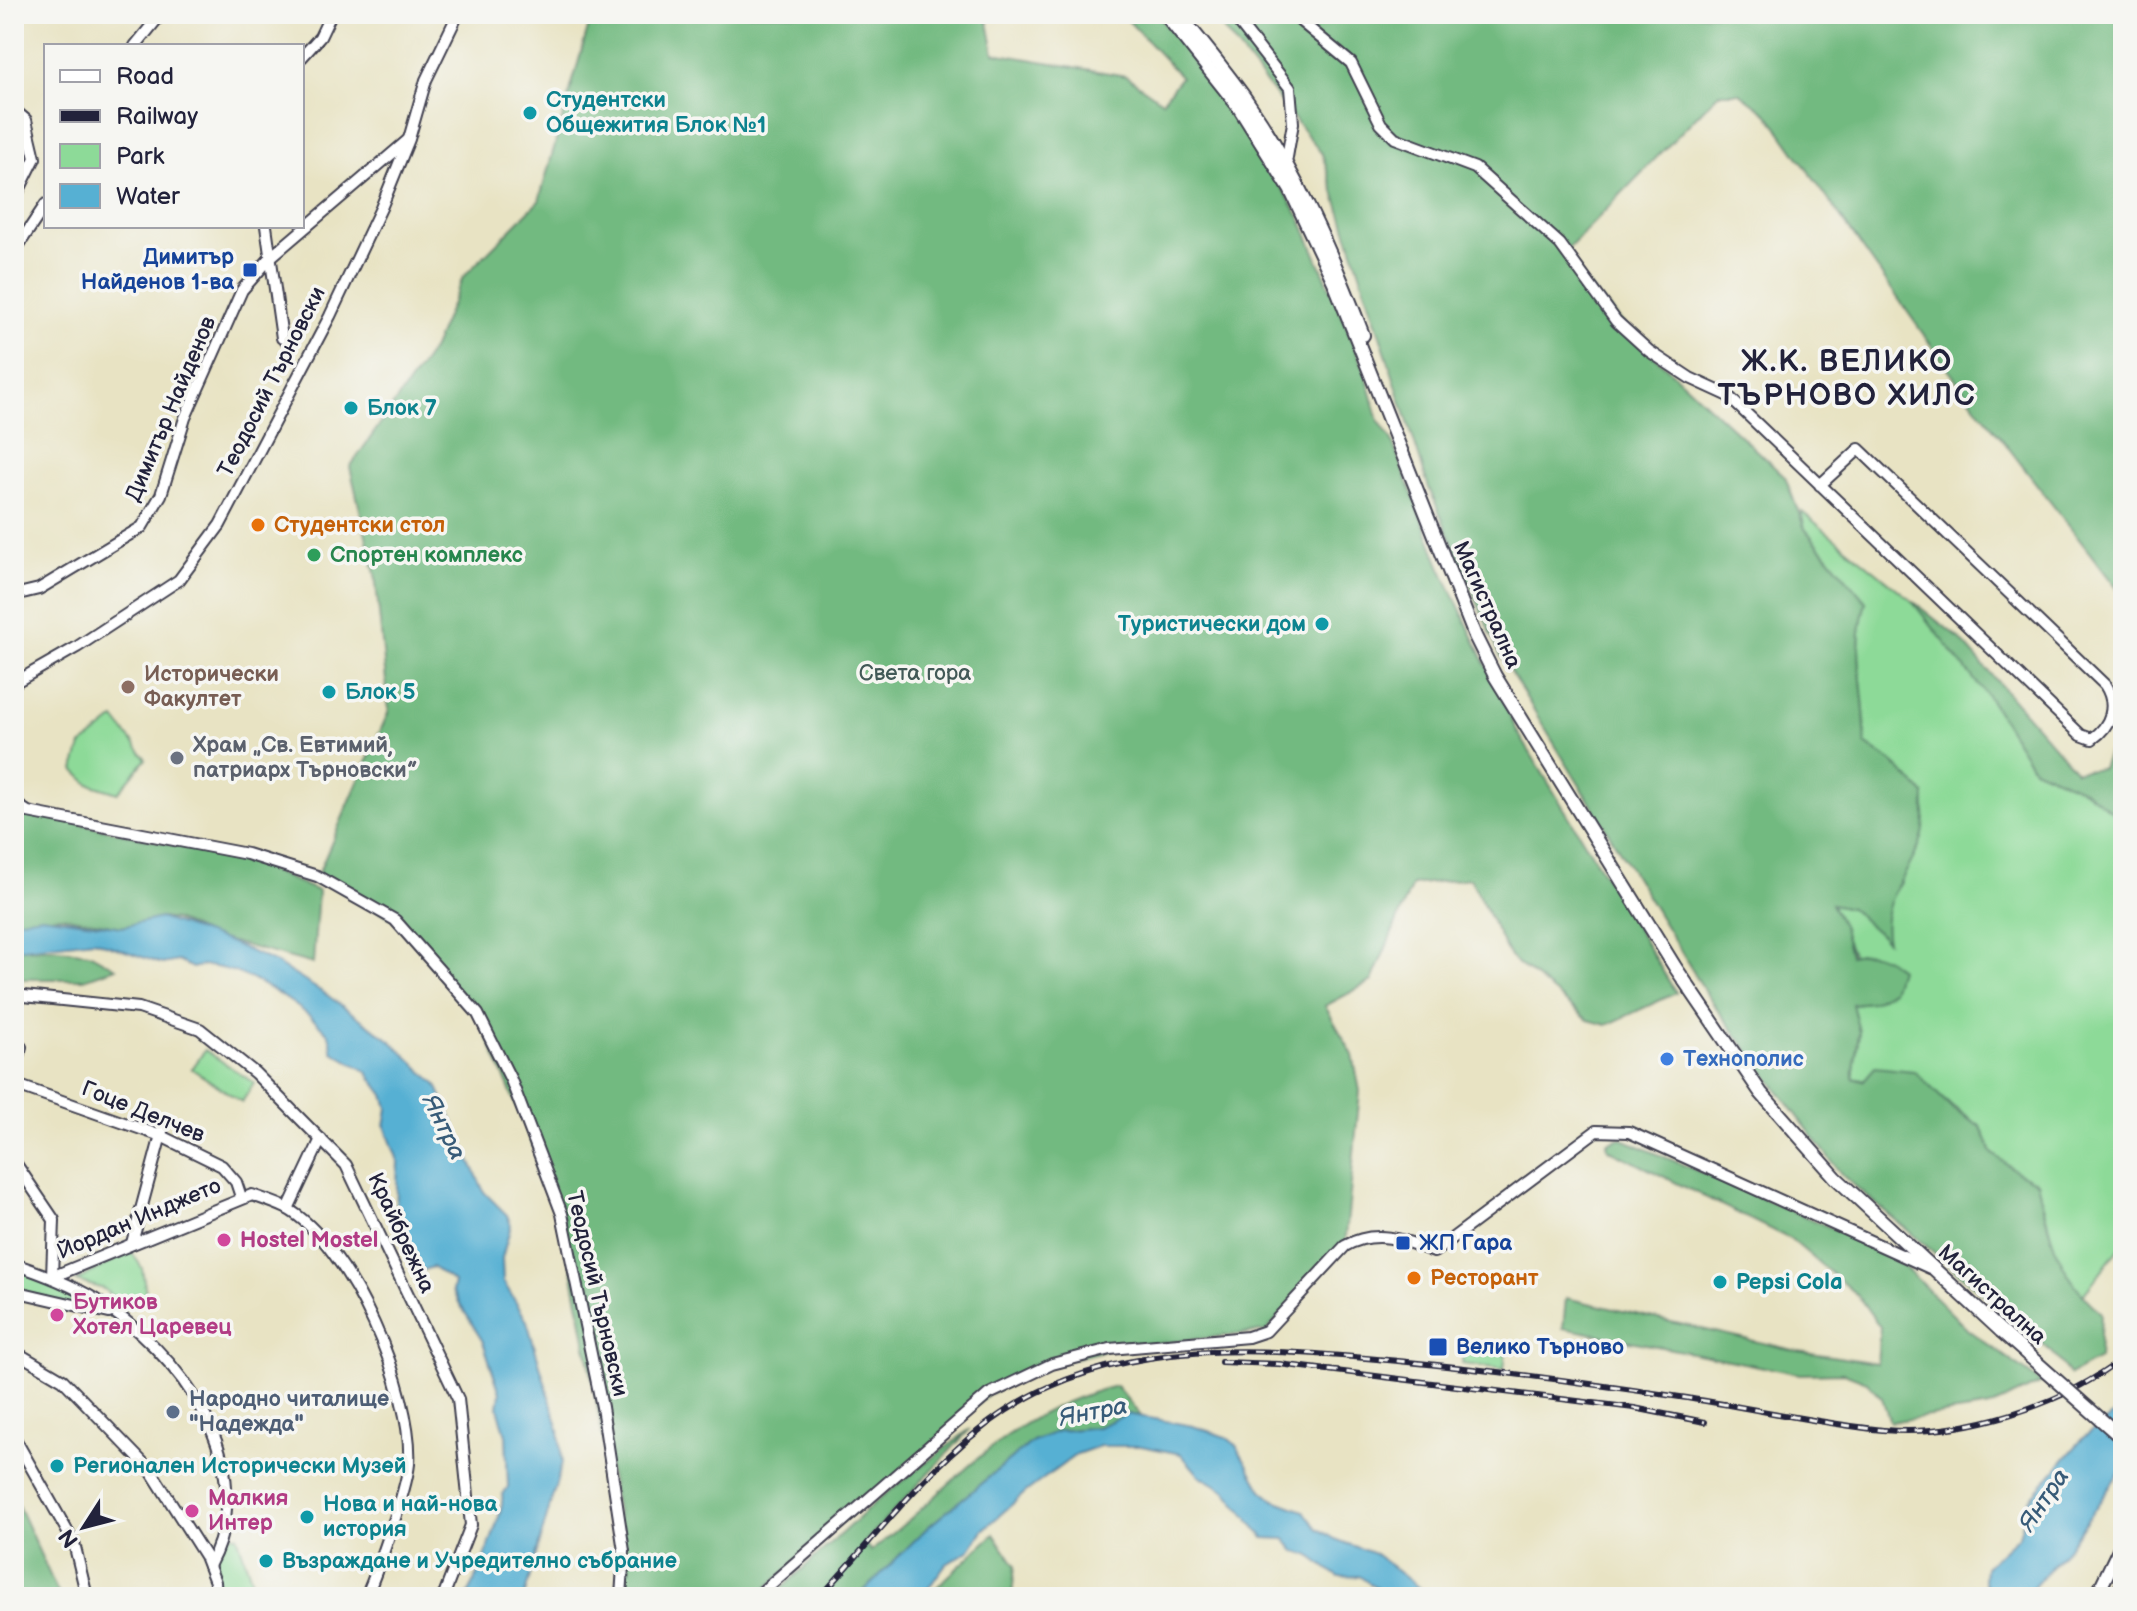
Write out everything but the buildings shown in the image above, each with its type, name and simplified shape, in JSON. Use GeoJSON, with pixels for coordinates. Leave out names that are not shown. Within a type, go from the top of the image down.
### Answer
{"type":"FeatureCollection","features":[{"type":"Feature","properties":{"kind":"main road","name":"Магистрална"},"geometry":{"type":"LineString","coordinates":[[1165,14],[1238,106],[1290,189],[1334,282],[1457,593],[1495,676],[1729,1049],[1783,1120],[1836,1178],[1931,1269],[2123,1439]]}},
{"type":"Feature","properties":{"kind":"main road","name":"Магистрална"},"geometry":{"type":"LineString","coordinates":[[1179,14],[1246,99],[1286,163],[1342,278],[1463,591],[1500,673],[1734,1045],[1836,1178]]}},
{"type":"Feature","properties":{"kind":"main road"},"geometry":{"type":"LineString","coordinates":[[2098,1597],[2123,1541]]}},
{"type":"Feature","properties":{"kind":"main road"},"geometry":{"type":"LineString","coordinates":[[2117,1597],[2123,1583]]}},
{"type":"Feature","properties":{"kind":"street"},"geometry":{"type":"LineString","coordinates":[[137,44],[161,14]]}},
{"type":"Feature","properties":{"kind":"street"},"geometry":{"type":"LineString","coordinates":[[304,57],[320,37],[331,14]]}},
{"type":"Feature","properties":{"kind":"street","name":"Теодосий Търновски"},"geometry":{"type":"LineString","coordinates":[[14,683],[179,580],[220,525],[330,316],[409,139],[426,80],[458,14]]}},
{"type":"Feature","properties":{"kind":"street"},"geometry":{"type":"LineString","coordinates":[[1232,14],[1290,88],[1293,123],[1286,163]]}},
{"type":"Feature","properties":{"kind":"street"},"geometry":{"type":"LineString","coordinates":[[1292,14],[1351,63],[1381,124],[1395,138],[1452,158],[1487,178],[1560,244],[1616,321],[1649,351],[1690,378],[1727,395],[1820,485],[2081,735],[2092,739],[2102,733],[2114,707],[2114,698],[2105,685],[1859,449],[1820,485]]}},
{"type":"Feature","properties":{"kind":"street"},"geometry":{"type":"LineString","coordinates":[[14,110],[26,120],[35,158],[14,200]]}},
{"type":"Feature","properties":{"kind":"street","name":"Димитър Найденов"},"geometry":{"type":"LineString","coordinates":[[14,595],[39,589],[142,527],[161,495],[185,418],[242,290],[272,256],[409,139]]}},
{"type":"Feature","properties":{"kind":"street"},"geometry":{"type":"LineString","coordinates":[[15,247],[44,207]]}},
{"type":"Feature","properties":{"kind":"street"},"geometry":{"type":"LineString","coordinates":[[266,228],[282,338]]}},
{"type":"Feature","properties":{"kind":"street","name":"Теодосий Търновски"},"geometry":{"type":"LineString","coordinates":[[14,803],[28,812],[247,854],[317,876],[395,920],[478,1014],[511,1080],[562,1214],[602,1407],[624,1551],[621,1597]]}},
{"type":"Feature","properties":{"kind":"street","name":"Крайбрежна"},"geometry":{"type":"LineString","coordinates":[[14,995],[139,1008],[200,1029],[231,1051],[321,1139],[357,1184],[458,1399],[471,1525],[443,1597]]}},
{"type":"Feature","properties":{"kind":"street"},"geometry":{"type":"LineString","coordinates":[[14,1083],[21,1047]]}},
{"type":"Feature","properties":{"kind":"street","name":"Гоце Делчев"},"geometry":{"type":"LineString","coordinates":[[14,1083],[161,1136],[222,1166],[236,1182],[241,1197]]}},
{"type":"Feature","properties":{"kind":"street"},"geometry":{"type":"LineString","coordinates":[[132,1243],[165,1120]]}},
{"type":"Feature","properties":{"kind":"street"},"geometry":{"type":"LineString","coordinates":[[756,1597],[989,1394],[1052,1364],[1110,1349],[1248,1337],[1266,1331],[1345,1246],[1360,1237],[1388,1236],[1434,1252],[1596,1131],[1629,1132],[1931,1269]]}},
{"type":"Feature","properties":{"kind":"street"},"geometry":{"type":"LineString","coordinates":[[288,1209],[321,1139]]}},
{"type":"Feature","properties":{"kind":"street"},"geometry":{"type":"LineString","coordinates":[[14,1161],[54,1220],[52,1277]]}},
{"type":"Feature","properties":{"kind":"street"},"geometry":{"type":"LineString","coordinates":[[241,1197],[252,1195],[288,1209],[329,1249],[380,1331],[406,1417],[408,1469],[366,1597]]}},
{"type":"Feature","properties":{"kind":"street","name":"Йордан Инджето"},"geometry":{"type":"LineString","coordinates":[[52,1277],[241,1197]]}},
{"type":"Feature","properties":{"kind":"street"},"geometry":{"type":"LineString","coordinates":[[14,1264],[52,1277],[118,1316],[172,1366],[211,1424],[218,1442],[227,1508],[223,1533],[207,1561]]}},
{"type":"Feature","properties":{"kind":"street"},"geometry":{"type":"LineString","coordinates":[[14,1291],[118,1316]]}},
{"type":"Feature","properties":{"kind":"street"},"geometry":{"type":"LineString","coordinates":[[14,1351],[63,1380],[151,1471],[207,1561],[216,1597]]}},
{"type":"Feature","properties":{"kind":"street"},"geometry":{"type":"LineString","coordinates":[[14,1437],[74,1543],[87,1597]]}},
{"type":"Feature","properties":{"kind":"green space","name":"Света гора"},"geometry":{"type":"Polygon","coordinates":[[[592,14],[979,14],[988,22],[994,53],[1126,76],[1162,101],[1181,77],[1122,14],[1157,14],[1248,133],[1300,217],[1365,370],[1379,421],[1391,439],[1441,568],[1517,731],[1676,993],[1607,1025],[1588,1020],[1510,957],[1470,878],[1412,885],[1372,981],[1325,1006],[1353,1055],[1360,1091],[1345,1246],[1266,1331],[1110,1349],[1052,1364],[989,1394],[756,1597],[621,1597],[624,1551],[562,1215],[478,1014],[395,920],[317,876],[389,711],[375,574],[350,467],[432,350],[463,277],[539,201],[592,14]]]}},
{"type":"Feature","properties":{"kind":"green space"},"geometry":{"type":"Polygon","coordinates":[[[1211,14],[2123,14],[2123,596],[1950,372],[1768,114],[1740,93],[1719,93],[1565,252],[1587,285],[1649,351],[1785,477],[1805,529],[1866,602],[1859,639],[1865,744],[1892,762],[1925,794],[1925,822],[1917,852],[1887,912],[1887,941],[1850,908],[1831,904],[1843,927],[1850,956],[1864,953],[1876,955],[1899,969],[1892,991],[1872,1002],[1852,1004],[1859,1032],[1853,1078],[1863,1081],[1875,1067],[1914,1071],[1954,1110],[1981,1127],[1992,1153],[2017,1172],[2037,1182],[2052,1237],[2065,1269],[2086,1299],[2101,1313],[2099,1359],[2070,1375],[2052,1352],[1842,1175],[1711,1001],[1499,653],[1429,488],[1322,154],[1211,14]]]}},
{"type":"Feature","properties":{"kind":"green space"},"geometry":{"type":"Polygon","coordinates":[[[1801,511],[1911,600],[1989,698],[2033,768],[2084,790],[2123,820],[2123,1243],[2082,1296],[2057,1258],[2037,1182],[2017,1173],[1992,1153],[1981,1127],[1934,1093],[1853,1078],[1859,1032],[1852,1004],[1872,1002],[1831,903],[1850,908],[1886,939],[1883,923],[1886,905],[1901,883],[1892,762],[1865,744],[1859,639],[1866,602],[1805,529],[1801,511]]]}},
{"type":"Feature","properties":{"kind":"green space"},"geometry":{"type":"Polygon","coordinates":[[[1911,600],[1960,639],[2076,771],[2102,768],[2123,715],[2123,820],[2084,790],[2033,768],[1989,698],[1911,600]]]}},
{"type":"Feature","properties":{"kind":"green space"},"geometry":{"type":"Polygon","coordinates":[[[115,719],[146,759],[118,793],[89,784],[74,770],[81,746],[115,719]]]}},
{"type":"Feature","properties":{"kind":"green space"},"geometry":{"type":"Polygon","coordinates":[[[28,812],[250,862],[318,891],[313,964],[210,936],[175,920],[161,918],[122,927],[61,916],[14,920],[14,819],[28,812]]]}},
{"type":"Feature","properties":{"kind":"green space"},"geometry":{"type":"Polygon","coordinates":[[[51,948],[89,953],[116,968],[84,979],[14,979],[14,949],[51,948]]]}},
{"type":"Feature","properties":{"kind":"green space"},"geometry":{"type":"Polygon","coordinates":[[[205,1050],[254,1083],[242,1102],[192,1069],[205,1050]]]}},
{"type":"Feature","properties":{"kind":"green space"},"geometry":{"type":"Polygon","coordinates":[[[1620,1138],[1879,1248],[1910,1272],[1968,1330],[2042,1383],[1990,1407],[1890,1422],[1882,1398],[1867,1382],[1844,1373],[1800,1374],[1563,1328],[1566,1298],[1798,1351],[1877,1363],[1880,1327],[1858,1296],[1792,1240],[1608,1149],[1607,1143],[1620,1138]]]}},
{"type":"Feature","properties":{"kind":"green space"},"geometry":{"type":"Polygon","coordinates":[[[131,1251],[142,1268],[146,1293],[125,1309],[104,1289],[76,1281],[131,1251]]]}},
{"type":"Feature","properties":{"kind":"green space"},"geometry":{"type":"Polygon","coordinates":[[[14,1264],[52,1277],[118,1316],[14,1291],[14,1264]]]}},
{"type":"Feature","properties":{"kind":"green space"},"geometry":{"type":"Polygon","coordinates":[[[1464,1345],[1506,1350],[1504,1369],[1462,1364],[1464,1345]]]}},
{"type":"Feature","properties":{"kind":"green space"},"geometry":{"type":"Polygon","coordinates":[[[1116,1386],[1141,1416],[1127,1414],[1098,1427],[1059,1431],[1033,1441],[928,1527],[858,1597],[772,1597],[880,1498],[970,1429],[864,1543],[871,1551],[1011,1433],[1076,1398],[1116,1386]]]}},
{"type":"Feature","properties":{"kind":"green space"},"geometry":{"type":"Polygon","coordinates":[[[14,1497],[60,1597],[14,1597],[14,1497]]]}},
{"type":"Feature","properties":{"kind":"green space"},"geometry":{"type":"Polygon","coordinates":[[[223,1533],[237,1535],[257,1597],[217,1597],[209,1566],[223,1533]]]}},
{"type":"Feature","properties":{"kind":"green space"},"geometry":{"type":"Polygon","coordinates":[[[994,1534],[1015,1565],[1012,1597],[926,1597],[994,1534]]]}},
{"type":"Feature","properties":{"kind":"water","name":"Янтра"},"geometry":{"type":"Polygon","coordinates":[[[42,916],[122,927],[160,918],[227,941],[272,961],[324,993],[390,1040],[437,1085],[484,1192],[507,1215],[511,1225],[502,1258],[503,1281],[527,1321],[559,1430],[562,1463],[524,1597],[466,1597],[489,1546],[502,1495],[508,1487],[506,1435],[498,1408],[500,1393],[483,1342],[452,1291],[454,1282],[432,1267],[419,1272],[396,1211],[398,1161],[385,1126],[388,1108],[384,1095],[366,1071],[333,1052],[329,1036],[302,1010],[244,976],[207,966],[192,968],[178,961],[162,964],[94,940],[14,949],[14,920],[42,916]]]}},
{"type":"Feature","properties":{"kind":"water","name":"Янтра"},"geometry":{"type":"Polygon","coordinates":[[[2123,1408],[2123,1468],[2067,1549],[2025,1597],[1990,1597],[1984,1581],[1985,1567],[2019,1536],[2029,1500],[2084,1437],[2123,1408]]]}},
{"type":"Feature","properties":{"kind":"water"},"geometry":{"type":"Polygon","coordinates":[[[1127,1414],[1193,1426],[1226,1437],[1236,1445],[1262,1490],[1274,1500],[1304,1511],[1317,1528],[1335,1539],[1375,1554],[1431,1597],[1389,1597],[1359,1576],[1339,1577],[1309,1555],[1295,1551],[1285,1539],[1264,1538],[1226,1491],[1199,1475],[1181,1454],[1141,1446],[1100,1446],[1077,1454],[1027,1491],[983,1530],[970,1550],[945,1565],[922,1597],[858,1597],[928,1527],[1033,1441],[1059,1431],[1098,1427],[1127,1414]]]}},
{"type":"Feature","properties":{"kind":"railway"},"geometry":{"type":"LineString","coordinates":[[820,1597],[925,1480],[983,1427],[1049,1387],[1091,1371],[1134,1361],[1177,1354],[1266,1351],[1354,1357],[1539,1377],[1858,1427],[1913,1431],[1978,1423],[2010,1415],[2071,1390],[2123,1358]]}},
{"type":"Feature","properties":{"kind":"railway"},"geometry":{"type":"LineString","coordinates":[[1221,1362],[1279,1364],[1634,1408],[1705,1422]]}},
{"type":"Feature","properties":{"kind":"place","name":"Студентски Общежития Блок №1"},"geometry":{"type":"Point","coordinates":[530,113]}},
{"type":"Feature","properties":{"kind":"place","name":"Димитър Найденов 1-ва"},"geometry":{"type":"Point","coordinates":[250,270]}},
{"type":"Feature","properties":{"kind":"place","name":"Блок 7"},"geometry":{"type":"Point","coordinates":[351,408]}},
{"type":"Feature","properties":{"kind":"place","name":"Студентски стол"},"geometry":{"type":"Point","coordinates":[258,525]}},
{"type":"Feature","properties":{"kind":"place","name":"Спортен комплекс"},"geometry":{"type":"Point","coordinates":[314,555]}},
{"type":"Feature","properties":{"kind":"place","name":"Туристически дом"},"geometry":{"type":"Point","coordinates":[1322,624]}},
{"type":"Feature","properties":{"kind":"place","name":"Исторически Факултет"},"geometry":{"type":"Point","coordinates":[128,687]}},
{"type":"Feature","properties":{"kind":"place","name":"Блок 5"},"geometry":{"type":"Point","coordinates":[329,692]}},
{"type":"Feature","properties":{"kind":"place","name":"Храм „Св. Евтимий, патриарх Търновски”"},"geometry":{"type":"Point","coordinates":[177,758]}},
{"type":"Feature","properties":{"kind":"place","name":"Технополис"},"geometry":{"type":"Point","coordinates":[1667,1059]}},
{"type":"Feature","properties":{"kind":"place","name":"Hostel Mostel"},"geometry":{"type":"Point","coordinates":[224,1240]}},
{"type":"Feature","properties":{"kind":"place","name":"ЖП Гара"},"geometry":{"type":"Point","coordinates":[1403,1243]}},
{"type":"Feature","properties":{"kind":"place","name":"Ресторант"},"geometry":{"type":"Point","coordinates":[1414,1278]}},
{"type":"Feature","properties":{"kind":"place","name":"Pepsi Cola"},"geometry":{"type":"Point","coordinates":[1720,1282]}},
{"type":"Feature","properties":{"kind":"place","name":"Бутиков Хотел Царевец"},"geometry":{"type":"Point","coordinates":[57,1315]}},
{"type":"Feature","properties":{"kind":"place","name":"Велико Търново"},"geometry":{"type":"Point","coordinates":[1438,1347]}},
{"type":"Feature","properties":{"kind":"place","name":"Народно читалище \"Надежда\""},"geometry":{"type":"Point","coordinates":[173,1412]}},
{"type":"Feature","properties":{"kind":"place","name":"Регионален Исторически Музей"},"geometry":{"type":"Point","coordinates":[57,1466]}},
{"type":"Feature","properties":{"kind":"place","name":"Малкия Интер"},"geometry":{"type":"Point","coordinates":[192,1511]}},
{"type":"Feature","properties":{"kind":"place","name":"Нова и най-нова история"},"geometry":{"type":"Point","coordinates":[307,1517]}},
{"type":"Feature","properties":{"kind":"place","name":"Възраждане и Учредително събрание"},"geometry":{"type":"Point","coordinates":[266,1561]}},
{"type":"Feature","properties":{"kind":"district","name":"Ж.К. ВЕЛИКО ТЪРНОВО ХИЛС"},"geometry":{"type":"Point","coordinates":[1847,379]}}]}
